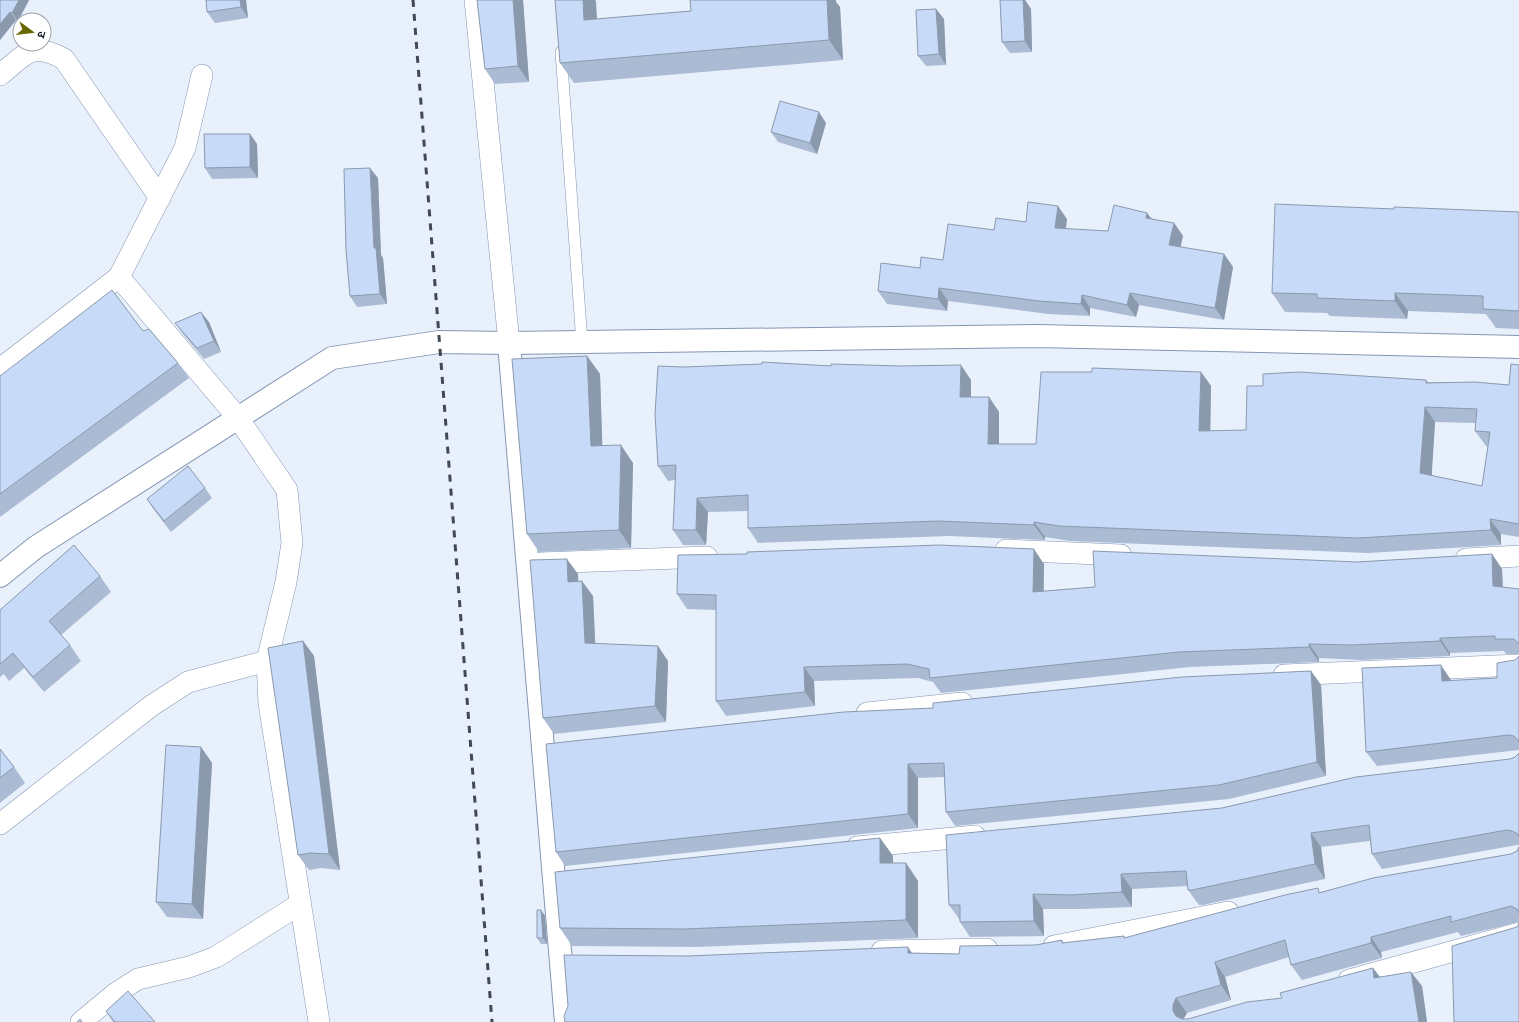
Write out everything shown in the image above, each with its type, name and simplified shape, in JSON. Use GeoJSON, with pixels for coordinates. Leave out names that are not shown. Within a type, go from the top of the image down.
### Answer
{"type":"FeatureCollection","features":[{"type":"Feature","properties":{"kind":"street"},"geometry":{"type":"LineString","coordinates":[[475,0],[509,344],[528,564],[550,746],[562,878],[560,958],[566,1022]]}},
{"type":"Feature","properties":{"kind":"street"},"geometry":{"type":"LineString","coordinates":[[0,75],[31,50],[44,50],[64,60],[160,198]]}},
{"type":"Feature","properties":{"kind":"street"},"geometry":{"type":"LineString","coordinates":[[0,369],[119,277],[185,148],[202,75]]}},
{"type":"Feature","properties":{"kind":"street"},"geometry":{"type":"LineString","coordinates":[[119,277],[238,418],[286,490],[292,543],[286,582],[267,661],[269,704],[319,1022]]}},
{"type":"Feature","properties":{"kind":"street"},"geometry":{"type":"LineString","coordinates":[[0,576],[36,547],[332,358],[439,342],[509,344],[1037,336],[1519,347]]}},
{"type":"Feature","properties":{"kind":"street"},"geometry":{"type":"LineString","coordinates":[[989,550],[1139,556]]}},
{"type":"Feature","properties":{"kind":"street"},"geometry":{"type":"LineString","coordinates":[[528,564],[726,556]]}},
{"type":"Feature","properties":{"kind":"street"},"geometry":{"type":"LineString","coordinates":[[1447,560],[1519,556]]}},
{"type":"Feature","properties":{"kind":"street"},"geometry":{"type":"LineString","coordinates":[[0,824],[151,706],[188,682],[267,661]]}},
{"type":"Feature","properties":{"kind":"street"},"geometry":{"type":"LineString","coordinates":[[1261,676],[1519,665]]}},
{"type":"Feature","properties":{"kind":"street"},"geometry":{"type":"LineString","coordinates":[[851,714],[978,701]]}},
{"type":"Feature","properties":{"kind":"street"},"geometry":{"type":"LineString","coordinates":[[836,849],[997,833]]}},
{"type":"Feature","properties":{"kind":"street"},"geometry":{"type":"LineString","coordinates":[[80,1022],[116,992],[138,979],[189,967],[216,957],[300,904]]}},
{"type":"Feature","properties":{"kind":"street"},"geometry":{"type":"LineString","coordinates":[[1038,948],[1248,908]]}},
{"type":"Feature","properties":{"kind":"street"},"geometry":{"type":"LineString","coordinates":[[1330,985],[1519,933]]}},
{"type":"Feature","properties":{"kind":"street"},"geometry":{"type":"LineString","coordinates":[[862,952],[1008,948]]}},
{"type":"Feature","properties":{"kind":"street"},"geometry":{"type":"LineString","coordinates":[[560,958],[583,958]]}},
{"type":"Feature","properties":{"kind":"lane"},"geometry":{"type":"LineString","coordinates":[[560,40],[582,343]]}},
{"type":"Feature","properties":{"kind":"building"},"geometry":{"type":"Polygon","coordinates":[[[0,0],[19,0],[12,13],[10,12],[0,24],[0,0]]]}},
{"type":"Feature","properties":{"kind":"building"},"geometry":{"type":"Polygon","coordinates":[[[206,0],[240,0],[241,7],[207,12],[206,0]]]}},
{"type":"Feature","properties":{"kind":"building"},"geometry":{"type":"Polygon","coordinates":[[[477,0],[513,0],[518,66],[485,69],[477,0]]]}},
{"type":"Feature","properties":{"kind":"building"},"geometry":{"type":"Polygon","coordinates":[[[555,0],[583,0],[584,20],[691,11],[690,0],[827,0],[829,40],[560,63],[555,0]]]}},
{"type":"Feature","properties":{"kind":"building"},"geometry":{"type":"Polygon","coordinates":[[[1000,0],[1023,0],[1025,41],[1002,42],[1000,0]]]}},
{"type":"Feature","properties":{"kind":"building"},"geometry":{"type":"Polygon","coordinates":[[[936,9],[939,54],[918,56],[916,10],[936,9]]]}},
{"type":"Feature","properties":{"kind":"building"},"geometry":{"type":"Polygon","coordinates":[[[780,101],[819,112],[810,143],[771,132],[780,101]]]}},
{"type":"Feature","properties":{"kind":"building"},"geometry":{"type":"Polygon","coordinates":[[[204,134],[250,134],[250,167],[205,168],[204,134]]]}},
{"type":"Feature","properties":{"kind":"building"},"geometry":{"type":"Polygon","coordinates":[[[370,168],[374,248],[376,248],[380,294],[350,296],[346,250],[344,169],[370,168]]]}},
{"type":"Feature","properties":{"kind":"building"},"geometry":{"type":"Polygon","coordinates":[[[1028,202],[1058,206],[1055,228],[1108,231],[1114,205],[1147,213],[1146,218],[1174,223],[1169,245],[1224,254],[1215,308],[1130,293],[1127,305],[1082,295],[1081,304],[1039,301],[939,288],[938,299],[878,291],[881,263],[920,268],[921,257],[943,260],[948,224],[994,230],[996,218],[1026,222],[1028,202]]]}},
{"type":"Feature","properties":{"kind":"building"},"geometry":{"type":"Polygon","coordinates":[[[1275,204],[1519,212],[1519,311],[1483,309],[1483,296],[1395,293],[1395,301],[1317,298],[1317,294],[1272,293],[1275,204]]]}},
{"type":"Feature","properties":{"kind":"building"},"geometry":{"type":"Polygon","coordinates":[[[112,290],[143,331],[149,329],[178,363],[0,494],[0,376],[112,290]]]}},
{"type":"Feature","properties":{"kind":"building"},"geometry":{"type":"Polygon","coordinates":[[[201,312],[214,341],[197,348],[175,323],[201,312]]]}},
{"type":"Feature","properties":{"kind":"building"},"geometry":{"type":"Polygon","coordinates":[[[587,356],[591,446],[621,445],[619,530],[527,534],[512,359],[587,356]]]}},
{"type":"Feature","properties":{"kind":"building"},"geometry":{"type":"Polygon","coordinates":[[[762,362],[831,366],[831,364],[900,366],[961,365],[960,397],[989,397],[988,444],[1036,444],[1041,372],[1092,372],[1092,368],[1201,372],[1199,431],[1246,430],[1247,386],[1263,386],[1263,374],[1300,372],[1426,380],[1426,383],[1475,382],[1509,385],[1511,364],[1519,365],[1519,524],[1490,519],[1491,530],[1358,538],[1059,526],[1034,522],[1034,525],[938,521],[748,528],[748,495],[697,498],[696,530],[673,530],[676,465],[658,466],[655,414],[658,366],[683,367],[762,364],[762,362]],[[1425,407],[1420,473],[1482,486],[1490,432],[1475,431],[1477,409],[1425,407]]]}},
{"type":"Feature","properties":{"kind":"building"},"geometry":{"type":"Polygon","coordinates":[[[188,466],[205,488],[164,521],[147,499],[188,466]]]}},
{"type":"Feature","properties":{"kind":"building"},"geometry":{"type":"Polygon","coordinates":[[[74,545],[100,576],[49,621],[70,645],[33,677],[13,653],[0,664],[0,610],[74,545]]]}},
{"type":"Feature","properties":{"kind":"building"},"geometry":{"type":"Polygon","coordinates":[[[939,545],[1034,549],[1033,592],[1095,587],[1093,551],[1357,562],[1492,554],[1493,586],[1519,589],[1519,644],[1514,639],[1495,639],[1495,636],[1440,638],[1440,641],[1351,645],[1309,644],[1309,647],[1179,652],[930,678],[929,669],[907,664],[804,667],[805,692],[716,701],[716,595],[677,594],[678,555],[747,554],[747,552],[939,545]]]}},
{"type":"Feature","properties":{"kind":"building"},"geometry":{"type":"Polygon","coordinates":[[[567,559],[568,582],[582,581],[585,643],[658,646],[655,706],[543,718],[530,560],[567,559]]]}},
{"type":"Feature","properties":{"kind":"building"},"geometry":{"type":"Polygon","coordinates":[[[303,641],[329,854],[310,853],[298,855],[268,648],[303,641]]]}},
{"type":"Feature","properties":{"kind":"building"},"geometry":{"type":"Polygon","coordinates":[[[1519,656],[1519,742],[1514,736],[1508,735],[1366,752],[1362,668],[1441,665],[1442,681],[1497,678],[1497,663],[1515,660],[1519,656]]]}},
{"type":"Feature","properties":{"kind":"building"},"geometry":{"type":"Polygon","coordinates":[[[1311,671],[1317,762],[1219,785],[946,812],[944,763],[908,764],[908,814],[556,852],[546,744],[844,712],[933,708],[933,703],[1182,677],[1311,671]]]}},
{"type":"Feature","properties":{"kind":"building"},"geometry":{"type":"Polygon","coordinates":[[[166,745],[201,747],[192,904],[156,902],[166,745]]]}},
{"type":"Feature","properties":{"kind":"building"},"geometry":{"type":"Polygon","coordinates":[[[0,749],[14,767],[0,778],[0,749]]]}},
{"type":"Feature","properties":{"kind":"building"},"geometry":{"type":"Polygon","coordinates":[[[1519,753],[1519,837],[1518,834],[1507,830],[1372,854],[1369,825],[1311,833],[1315,864],[1192,890],[1188,890],[1186,871],[1121,874],[1122,892],[1070,895],[1033,894],[1034,921],[960,922],[960,905],[949,905],[946,835],[1222,808],[1356,777],[1510,759],[1519,753]]]}},
{"type":"Feature","properties":{"kind":"building"},"geometry":{"type":"Polygon","coordinates":[[[880,838],[880,863],[906,863],[906,920],[684,929],[560,928],[555,872],[880,838]]]}},
{"type":"Feature","properties":{"kind":"building"},"geometry":{"type":"Polygon","coordinates":[[[1519,847],[1519,913],[1517,909],[1511,906],[1451,922],[1451,916],[1371,937],[1371,943],[1291,965],[1285,940],[1215,962],[1221,985],[1176,998],[1173,1005],[1173,1011],[1176,1016],[1182,1019],[1188,1019],[1247,1002],[1282,998],[1280,993],[1373,968],[1374,978],[1411,972],[1419,1022],[565,1022],[564,1016],[568,1006],[564,955],[687,956],[908,947],[908,953],[959,954],[960,946],[1036,945],[1062,940],[1062,943],[1124,936],[1124,938],[1285,895],[1318,888],[1319,893],[1373,878],[1511,854],[1517,851],[1519,847]]]}},
{"type":"Feature","properties":{"kind":"building"},"geometry":{"type":"Polygon","coordinates":[[[537,910],[541,910],[543,938],[537,938],[537,910]]]}},
{"type":"Feature","properties":{"kind":"building"},"geometry":{"type":"Polygon","coordinates":[[[1519,923],[1519,1022],[1454,1022],[1452,946],[1517,927],[1519,923]]]}},
{"type":"Feature","properties":{"kind":"building"},"geometry":{"type":"Polygon","coordinates":[[[128,991],[155,1022],[115,1022],[106,1011],[128,991]]]}},
{"type":"Feature","properties":{"kind":"railway"},"geometry":{"type":"LineString","coordinates":[[413,0],[492,1022]]}}]}
